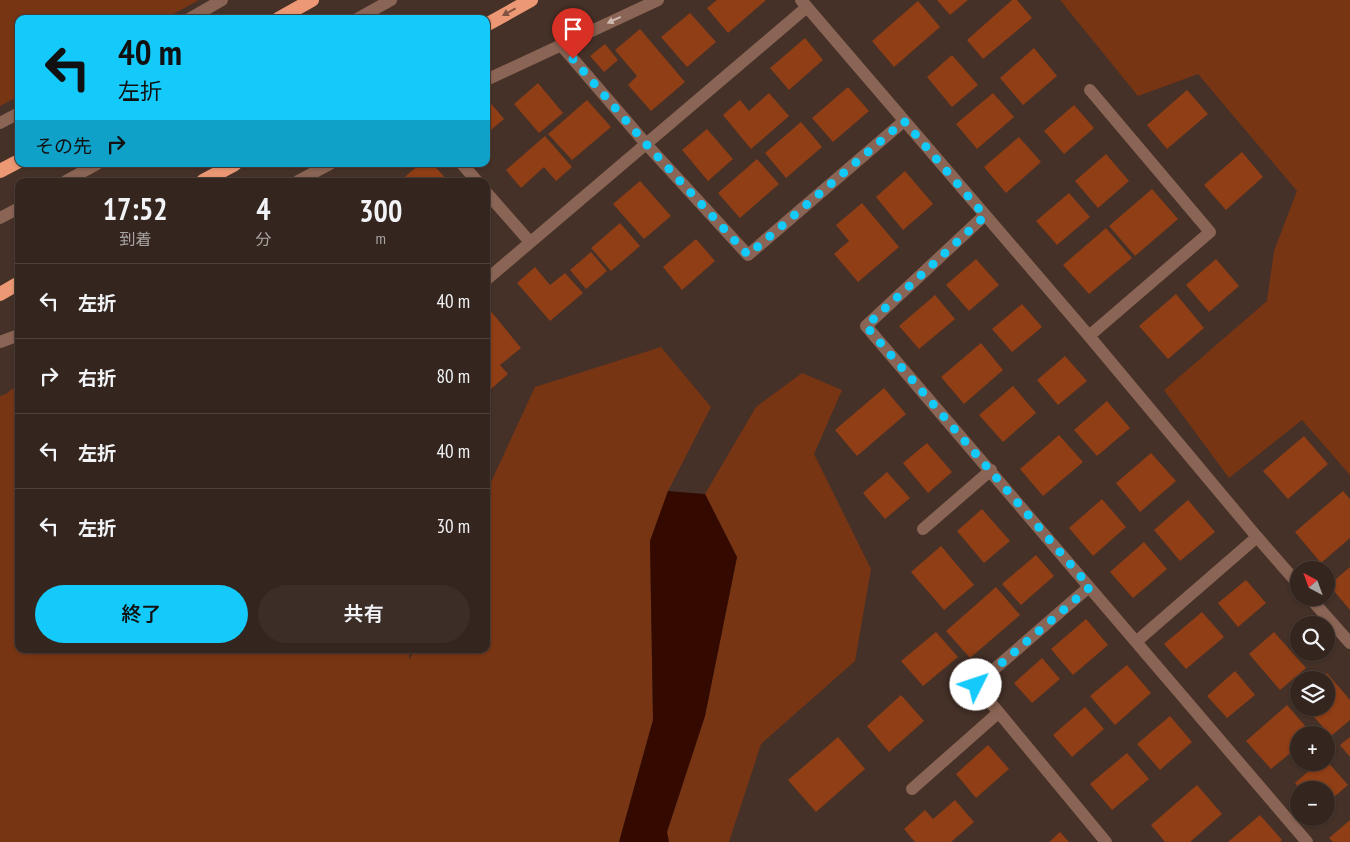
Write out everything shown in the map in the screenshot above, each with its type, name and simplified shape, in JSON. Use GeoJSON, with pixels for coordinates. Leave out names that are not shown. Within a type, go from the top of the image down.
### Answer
{"type":"FeatureCollection","features":[{"type":"Feature","properties":{"kind":"highway"},"geometry":{"type":"LineString","coordinates":[[285,15],[312,0]]}},
{"type":"Feature","properties":{"kind":"highway"},"geometry":{"type":"LineString","coordinates":[[490,23],[531,0]]}},
{"type":"Feature","properties":{"kind":"highway"},"geometry":{"type":"LineString","coordinates":[[0,172],[15,163]]}},
{"type":"Feature","properties":{"kind":"highway"},"geometry":{"type":"LineString","coordinates":[[209,178],[229,167]]}},
{"type":"Feature","properties":{"kind":"highway"},"geometry":{"type":"LineString","coordinates":[[0,294],[15,285]]}},
{"type":"Feature","properties":{"kind":"street"},"geometry":{"type":"LineString","coordinates":[[196,15],[222,0]]}},
{"type":"Feature","properties":{"kind":"street"},"geometry":{"type":"LineString","coordinates":[[364,15],[391,0]]}},
{"type":"Feature","properties":{"kind":"street"},"geometry":{"type":"LineString","coordinates":[[490,78],[658,0]]}},
{"type":"Feature","properties":{"kind":"street"},"geometry":{"type":"LineString","coordinates":[[490,277],[647,145],[804,4],[1089,336],[1290,575]]}},
{"type":"Feature","properties":{"kind":"street"},"geometry":{"type":"LineString","coordinates":[[561,45],[647,145],[748,255],[904,121]]}},
{"type":"Feature","properties":{"kind":"street"},"geometry":{"type":"LineString","coordinates":[[1089,336],[1210,232],[1090,90]]}},
{"type":"Feature","properties":{"kind":"street"},"geometry":{"type":"LineString","coordinates":[[0,123],[15,115]]}},
{"type":"Feature","properties":{"kind":"street"},"geometry":{"type":"LineString","coordinates":[[71,178],[92,167]]}},
{"type":"Feature","properties":{"kind":"street"},"geometry":{"type":"LineString","coordinates":[[304,178],[324,167]]}},
{"type":"Feature","properties":{"kind":"street"},"geometry":{"type":"LineString","coordinates":[[465,167],[474,178]]}},
{"type":"Feature","properties":{"kind":"street"},"geometry":{"type":"LineString","coordinates":[[490,197],[530,242]]}},
{"type":"Feature","properties":{"kind":"street"},"geometry":{"type":"LineString","coordinates":[[0,218],[15,210]]}},
{"type":"Feature","properties":{"kind":"street"},"geometry":{"type":"LineString","coordinates":[[985,216],[866,326],[1308,842]]}},
{"type":"Feature","properties":{"kind":"street"},"geometry":{"type":"LineString","coordinates":[[0,342],[15,336]]}},
{"type":"Feature","properties":{"kind":"street"},"geometry":{"type":"LineString","coordinates":[[923,529],[991,470]]}},
{"type":"Feature","properties":{"kind":"street"},"geometry":{"type":"LineString","coordinates":[[1136,641],[1257,537]]}},
{"type":"Feature","properties":{"kind":"street"},"geometry":{"type":"LineString","coordinates":[[1090,587],[976,685],[1106,842]]}},
{"type":"Feature","properties":{"kind":"street"},"geometry":{"type":"LineString","coordinates":[[1317,606],[1350,643]]}},
{"type":"Feature","properties":{"kind":"street"},"geometry":{"type":"LineString","coordinates":[[912,789],[998,713]]}},
{"type":"Feature","properties":{"kind":"shaded area"},"geometry":{"type":"Polygon","coordinates":[[[0,0],[199,0],[171,15],[15,15],[15,98],[0,106],[0,0]]]}},
{"type":"Feature","properties":{"kind":"shaded area"},"geometry":{"type":"Polygon","coordinates":[[[1060,0],[1350,0],[1350,475],[1302,420],[1229,478],[1164,390],[1267,301],[1274,251],[1297,191],[1198,74],[1138,96],[1060,0]]]}},
{"type":"Feature","properties":{"kind":"shaded area"},"geometry":{"type":"Polygon","coordinates":[[[661,347],[711,407],[668,491],[650,541],[653,720],[619,842],[0,842],[0,396],[15,387],[15,653],[409,653],[409,660],[413,653],[490,653],[490,484],[535,387],[661,347]]]}},
{"type":"Feature","properties":{"kind":"shaded area"},"geometry":{"type":"Polygon","coordinates":[[[802,373],[842,390],[814,454],[871,569],[855,661],[761,744],[729,842],[669,842],[667,832],[705,716],[737,557],[705,494],[756,407],[802,373]]]}},
{"type":"Feature","properties":{"kind":"shaded area"},"geometry":{"type":"Polygon","coordinates":[[[668,491],[705,494],[737,557],[705,716],[667,832],[669,842],[619,842],[653,720],[650,541],[668,491]]]}},
{"type":"Feature","properties":{"kind":"building"},"geometry":{"type":"Polygon","coordinates":[[[717,0],[766,0],[728,33],[707,8],[717,0]]]}},
{"type":"Feature","properties":{"kind":"building"},"geometry":{"type":"Polygon","coordinates":[[[937,0],[968,0],[950,15],[937,0]]]}},
{"type":"Feature","properties":{"kind":"building"},"geometry":{"type":"Polygon","coordinates":[[[1012,0],[1017,0],[1032,18],[983,59],[967,40],[1012,0]]]}},
{"type":"Feature","properties":{"kind":"building"},"geometry":{"type":"Polygon","coordinates":[[[918,1],[940,27],[894,67],[872,41],[918,1]]]}},
{"type":"Feature","properties":{"kind":"building"},"geometry":{"type":"Polygon","coordinates":[[[690,13],[716,42],[687,67],[661,37],[690,13]]]}},
{"type":"Feature","properties":{"kind":"building"},"geometry":{"type":"Polygon","coordinates":[[[640,29],[685,82],[651,111],[628,85],[637,76],[615,50],[640,29]]]}},
{"type":"Feature","properties":{"kind":"building"},"geometry":{"type":"Polygon","coordinates":[[[805,38],[823,60],[789,90],[770,68],[805,38]]]}},
{"type":"Feature","properties":{"kind":"building"},"geometry":{"type":"Polygon","coordinates":[[[605,44],[618,60],[604,72],[590,56],[605,44]]]}},
{"type":"Feature","properties":{"kind":"building"},"geometry":{"type":"Polygon","coordinates":[[[1034,48],[1057,76],[1023,105],[1000,78],[1034,48]]]}},
{"type":"Feature","properties":{"kind":"building"},"geometry":{"type":"Polygon","coordinates":[[[952,55],[978,85],[952,107],[927,77],[952,55]]]}},
{"type":"Feature","properties":{"kind":"building"},"geometry":{"type":"Polygon","coordinates":[[[538,83],[563,113],[539,133],[514,104],[538,83]]]}},
{"type":"Feature","properties":{"kind":"building"},"geometry":{"type":"Polygon","coordinates":[[[848,87],[869,111],[833,142],[812,118],[848,87]]]}},
{"type":"Feature","properties":{"kind":"building"},"geometry":{"type":"Polygon","coordinates":[[[1187,90],[1208,114],[1167,149],[1147,125],[1187,90]]]}},
{"type":"Feature","properties":{"kind":"building"},"geometry":{"type":"Polygon","coordinates":[[[769,93],[789,116],[751,149],[723,115],[740,100],[749,111],[769,93]]]}},
{"type":"Feature","properties":{"kind":"building"},"geometry":{"type":"Polygon","coordinates":[[[993,93],[1014,117],[977,149],[956,124],[993,93]]]}},
{"type":"Feature","properties":{"kind":"building"},"geometry":{"type":"Polygon","coordinates":[[[587,100],[611,127],[572,160],[548,134],[587,100]]]}},
{"type":"Feature","properties":{"kind":"building"},"geometry":{"type":"Polygon","coordinates":[[[490,102],[504,119],[490,131],[490,102]]]}},
{"type":"Feature","properties":{"kind":"building"},"geometry":{"type":"Polygon","coordinates":[[[1074,105],[1094,128],[1064,154],[1044,131],[1074,105]]]}},
{"type":"Feature","properties":{"kind":"building"},"geometry":{"type":"Polygon","coordinates":[[[801,122],[822,147],[786,178],[765,153],[801,122]]]}},
{"type":"Feature","properties":{"kind":"building"},"geometry":{"type":"Polygon","coordinates":[[[707,129],[733,159],[708,181],[682,150],[707,129]]]}},
{"type":"Feature","properties":{"kind":"building"},"geometry":{"type":"Polygon","coordinates":[[[545,136],[572,167],[556,181],[544,167],[521,188],[506,170],[545,136]]]}},
{"type":"Feature","properties":{"kind":"building"},"geometry":{"type":"Polygon","coordinates":[[[1019,137],[1041,162],[1006,193],[984,167],[1019,137]]]}},
{"type":"Feature","properties":{"kind":"building"},"geometry":{"type":"Polygon","coordinates":[[[1242,152],[1263,177],[1226,210],[1204,185],[1242,152]]]}},
{"type":"Feature","properties":{"kind":"building"},"geometry":{"type":"Polygon","coordinates":[[[1106,154],[1129,181],[1098,208],[1075,181],[1106,154]]]}},
{"type":"Feature","properties":{"kind":"building"},"geometry":{"type":"Polygon","coordinates":[[[757,159],[779,184],[740,218],[718,193],[757,159]]]}},
{"type":"Feature","properties":{"kind":"building"},"geometry":{"type":"Polygon","coordinates":[[[416,167],[436,167],[445,178],[404,178],[416,167]]]}},
{"type":"Feature","properties":{"kind":"building"},"geometry":{"type":"Polygon","coordinates":[[[905,171],[933,204],[903,230],[876,197],[905,171]]]}},
{"type":"Feature","properties":{"kind":"building"},"geometry":{"type":"Polygon","coordinates":[[[640,181],[671,216],[644,239],[613,204],[640,181]]]}},
{"type":"Feature","properties":{"kind":"building"},"geometry":{"type":"Polygon","coordinates":[[[1152,189],[1178,219],[1135,256],[1109,226],[1152,189]]]}},
{"type":"Feature","properties":{"kind":"building"},"geometry":{"type":"Polygon","coordinates":[[[1069,193],[1090,217],[1057,245],[1036,221],[1069,193]]]}},
{"type":"Feature","properties":{"kind":"building"},"geometry":{"type":"Polygon","coordinates":[[[862,203],[899,247],[858,282],[834,254],[849,241],[836,225],[862,203]]]}},
{"type":"Feature","properties":{"kind":"building"},"geometry":{"type":"Polygon","coordinates":[[[620,223],[640,246],[611,271],[591,248],[620,223]]]}},
{"type":"Feature","properties":{"kind":"building"},"geometry":{"type":"Polygon","coordinates":[[[1106,228],[1132,258],[1089,294],[1063,265],[1106,228]]]}},
{"type":"Feature","properties":{"kind":"building"},"geometry":{"type":"Polygon","coordinates":[[[696,239],[715,261],[682,290],[663,267],[696,239]]]}},
{"type":"Feature","properties":{"kind":"building"},"geometry":{"type":"Polygon","coordinates":[[[591,252],[607,271],[586,289],[570,270],[591,252]]]}},
{"type":"Feature","properties":{"kind":"building"},"geometry":{"type":"Polygon","coordinates":[[[976,259],[999,285],[969,311],[946,285],[976,259]]]}},
{"type":"Feature","properties":{"kind":"building"},"geometry":{"type":"Polygon","coordinates":[[[1216,259],[1239,286],[1209,312],[1186,285],[1216,259]]]}},
{"type":"Feature","properties":{"kind":"building"},"geometry":{"type":"Polygon","coordinates":[[[535,267],[550,285],[565,273],[583,293],[550,321],[517,283],[535,267]]]}},
{"type":"Feature","properties":{"kind":"building"},"geometry":{"type":"Polygon","coordinates":[[[1176,294],[1204,328],[1168,359],[1139,326],[1176,294]]]}},
{"type":"Feature","properties":{"kind":"building"},"geometry":{"type":"Polygon","coordinates":[[[935,295],[955,319],[919,349],[899,326],[935,295]]]}},
{"type":"Feature","properties":{"kind":"building"},"geometry":{"type":"Polygon","coordinates":[[[1022,304],[1042,327],[1012,352],[992,329],[1022,304]]]}},
{"type":"Feature","properties":{"kind":"building"},"geometry":{"type":"Polygon","coordinates":[[[490,310],[521,348],[500,365],[508,374],[491,389],[490,310]]]}},
{"type":"Feature","properties":{"kind":"building"},"geometry":{"type":"Polygon","coordinates":[[[981,343],[1003,370],[964,404],[941,377],[981,343]]]}},
{"type":"Feature","properties":{"kind":"building"},"geometry":{"type":"Polygon","coordinates":[[[1065,356],[1087,381],[1058,405],[1037,380],[1065,356]]]}},
{"type":"Feature","properties":{"kind":"building"},"geometry":{"type":"Polygon","coordinates":[[[1013,386],[1036,413],[1003,442],[979,415],[1013,386]]]}},
{"type":"Feature","properties":{"kind":"building"},"geometry":{"type":"Polygon","coordinates":[[[884,388],[906,414],[857,456],[835,430],[884,388]]]}},
{"type":"Feature","properties":{"kind":"building"},"geometry":{"type":"Polygon","coordinates":[[[1107,401],[1130,428],[1097,456],[1074,430],[1107,401]]]}},
{"type":"Feature","properties":{"kind":"building"},"geometry":{"type":"Polygon","coordinates":[[[1059,435],[1083,462],[1043,496],[1020,469],[1059,435]]]}},
{"type":"Feature","properties":{"kind":"building"},"geometry":{"type":"Polygon","coordinates":[[[1304,436],[1328,464],[1288,499],[1263,471],[1304,436]]]}},
{"type":"Feature","properties":{"kind":"building"},"geometry":{"type":"Polygon","coordinates":[[[927,443],[952,472],[928,493],[903,463],[927,443]]]}},
{"type":"Feature","properties":{"kind":"building"},"geometry":{"type":"Polygon","coordinates":[[[1151,453],[1176,481],[1140,512],[1116,483],[1151,453]]]}},
{"type":"Feature","properties":{"kind":"building"},"geometry":{"type":"Polygon","coordinates":[[[887,472],[910,498],[885,519],[863,493],[887,472]]]}},
{"type":"Feature","properties":{"kind":"building"},"geometry":{"type":"Polygon","coordinates":[[[1343,491],[1350,499],[1350,538],[1323,561],[1319,561],[1295,532],[1343,491]]]}},
{"type":"Feature","properties":{"kind":"building"},"geometry":{"type":"Polygon","coordinates":[[[1102,499],[1126,527],[1093,556],[1069,528],[1102,499]]]}},
{"type":"Feature","properties":{"kind":"building"},"geometry":{"type":"Polygon","coordinates":[[[1188,500],[1215,532],[1180,561],[1154,530],[1188,500]]]}},
{"type":"Feature","properties":{"kind":"building"},"geometry":{"type":"Polygon","coordinates":[[[982,509],[1010,541],[984,563],[957,531],[982,509]]]}},
{"type":"Feature","properties":{"kind":"building"},"geometry":{"type":"Polygon","coordinates":[[[1144,542],[1167,569],[1133,598],[1110,572],[1144,542]]]}},
{"type":"Feature","properties":{"kind":"building"},"geometry":{"type":"Polygon","coordinates":[[[941,546],[974,585],[944,610],[911,572],[941,546]]]}},
{"type":"Feature","properties":{"kind":"building"},"geometry":{"type":"Polygon","coordinates":[[[1036,555],[1054,576],[1021,605],[1002,584],[1036,555]]]}},
{"type":"Feature","properties":{"kind":"building"},"geometry":{"type":"Polygon","coordinates":[[[1350,567],[1350,610],[1335,592],[1335,580],[1350,567]]]}},
{"type":"Feature","properties":{"kind":"building"},"geometry":{"type":"Polygon","coordinates":[[[1246,580],[1266,603],[1238,627],[1218,603],[1246,580]]]}},
{"type":"Feature","properties":{"kind":"building"},"geometry":{"type":"Polygon","coordinates":[[[996,587],[1020,615],[970,658],[946,631],[996,587]]]}},
{"type":"Feature","properties":{"kind":"building"},"geometry":{"type":"Polygon","coordinates":[[[1202,612],[1224,637],[1186,669],[1164,644],[1202,612]]]}},
{"type":"Feature","properties":{"kind":"building"},"geometry":{"type":"Polygon","coordinates":[[[1086,619],[1108,645],[1073,675],[1051,649],[1086,619]]]}},
{"type":"Feature","properties":{"kind":"building"},"geometry":{"type":"Polygon","coordinates":[[[936,632],[958,657],[923,686],[901,661],[936,632]]]}},
{"type":"Feature","properties":{"kind":"building"},"geometry":{"type":"Polygon","coordinates":[[[1274,632],[1290,650],[1290,661],[1300,661],[1306,668],[1302,671],[1290,671],[1290,682],[1280,690],[1249,654],[1274,632]]]}},
{"type":"Feature","properties":{"kind":"building"},"geometry":{"type":"Polygon","coordinates":[[[1042,658],[1060,679],[1032,703],[1014,683],[1042,658]]]}},
{"type":"Feature","properties":{"kind":"building"},"geometry":{"type":"Polygon","coordinates":[[[1127,665],[1151,693],[1115,725],[1090,696],[1127,665]]]}},
{"type":"Feature","properties":{"kind":"building"},"geometry":{"type":"Polygon","coordinates":[[[1235,671],[1255,695],[1227,718],[1207,696],[1235,671]]]}},
{"type":"Feature","properties":{"kind":"building"},"geometry":{"type":"Polygon","coordinates":[[[1335,682],[1350,700],[1350,720],[1335,733],[1335,726],[1322,726],[1313,716],[1335,716],[1335,682]]]}},
{"type":"Feature","properties":{"kind":"building"},"geometry":{"type":"Polygon","coordinates":[[[901,695],[924,721],[889,752],[867,726],[901,695]]]}},
{"type":"Feature","properties":{"kind":"building"},"geometry":{"type":"Polygon","coordinates":[[[1287,705],[1290,708],[1290,716],[1297,716],[1305,726],[1290,726],[1290,753],[1271,769],[1246,741],[1287,705]]]}},
{"type":"Feature","properties":{"kind":"building"},"geometry":{"type":"Polygon","coordinates":[[[1085,707],[1104,729],[1072,757],[1053,735],[1085,707]]]}},
{"type":"Feature","properties":{"kind":"building"},"geometry":{"type":"Polygon","coordinates":[[[1170,716],[1192,742],[1160,770],[1137,744],[1170,716]]]}},
{"type":"Feature","properties":{"kind":"building"},"geometry":{"type":"Polygon","coordinates":[[[838,737],[865,769],[816,812],[788,780],[838,737]]]}},
{"type":"Feature","properties":{"kind":"building"},"geometry":{"type":"Polygon","coordinates":[[[1350,737],[1350,757],[1340,745],[1350,737]]]}},
{"type":"Feature","properties":{"kind":"building"},"geometry":{"type":"Polygon","coordinates":[[[988,745],[1009,769],[976,798],[956,774],[988,745]]]}},
{"type":"Feature","properties":{"kind":"building"},"geometry":{"type":"Polygon","coordinates":[[[1127,753],[1149,779],[1112,810],[1090,784],[1127,753]]]}},
{"type":"Feature","properties":{"kind":"building"},"geometry":{"type":"Polygon","coordinates":[[[1335,770],[1348,785],[1335,796],[1335,781],[1297,781],[1309,771],[1335,770]]]}},
{"type":"Feature","properties":{"kind":"building"},"geometry":{"type":"Polygon","coordinates":[[[1197,785],[1222,814],[1190,842],[1165,842],[1151,825],[1197,785]]]}},
{"type":"Feature","properties":{"kind":"building"},"geometry":{"type":"Polygon","coordinates":[[[955,800],[974,822],[951,842],[915,842],[904,829],[925,810],[933,819],[955,800]]]}},
{"type":"Feature","properties":{"kind":"building"},"geometry":{"type":"Polygon","coordinates":[[[1260,815],[1282,840],[1280,842],[1228,842],[1260,815]]]}},
{"type":"Feature","properties":{"kind":"building"},"geometry":{"type":"Polygon","coordinates":[[[1350,820],[1350,842],[1333,842],[1329,838],[1350,820]]]}},
{"type":"Feature","properties":{"kind":"building"},"geometry":{"type":"Polygon","coordinates":[[[1060,832],[1069,842],[1049,842],[1060,832]]]}},
{"type":"Feature","properties":{"kind":"route"},"geometry":{"type":"LineString","coordinates":[[573,59],[647,145],[748,255],[904,121],[985,216],[866,326],[1090,587],[976,685]]}}]}
